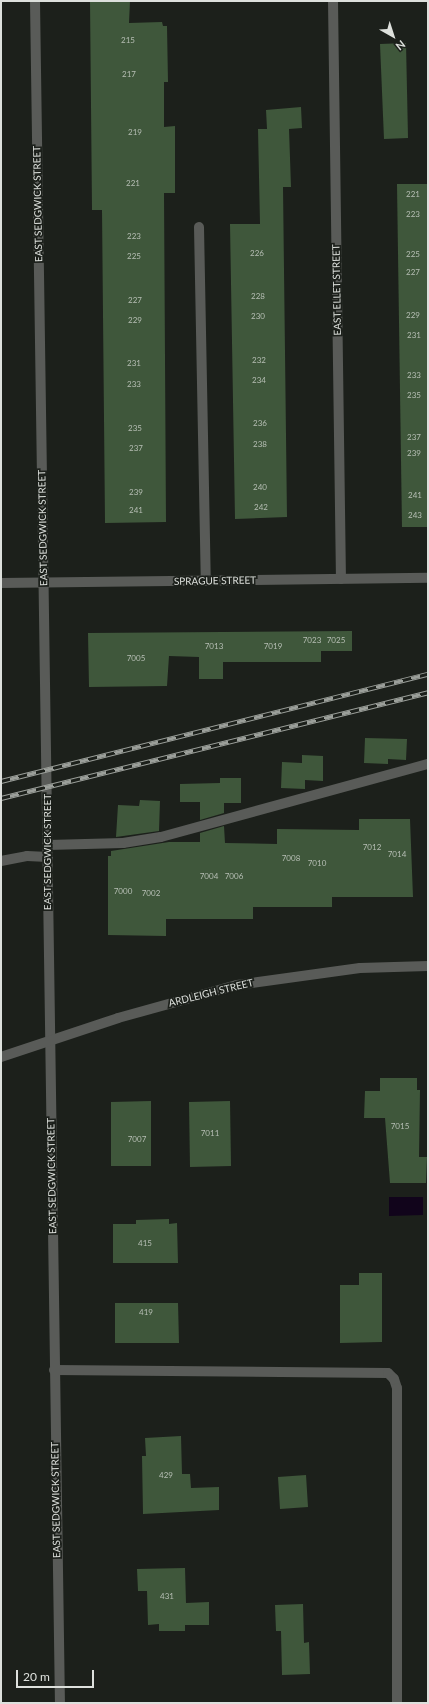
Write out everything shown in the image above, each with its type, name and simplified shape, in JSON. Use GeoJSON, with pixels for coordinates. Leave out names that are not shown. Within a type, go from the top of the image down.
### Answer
{"type":"FeatureCollection","features":[{"type":"Feature","properties":{"kind":"street","name":"EAST SEDGWICK STREET"},"geometry":{"type":"LineString","coordinates":[[35,1],[60,1703]]}},
{"type":"Feature","properties":{"kind":"street","name":"EAST ELLET STREET"},"geometry":{"type":"LineString","coordinates":[[334,1],[341,579]]}},
{"type":"Feature","properties":{"kind":"street"},"geometry":{"type":"LineString","coordinates":[[198,227],[206,581]]}},
{"type":"Feature","properties":{"kind":"street","name":"SPRAGUE STREET"},"geometry":{"type":"LineString","coordinates":[[1,583],[428,578]]}},
{"type":"Feature","properties":{"kind":"street"},"geometry":{"type":"LineString","coordinates":[[48,845],[123,843],[161,837],[428,764]]}},
{"type":"Feature","properties":{"kind":"street"},"geometry":{"type":"LineString","coordinates":[[1,861],[27,856],[48,857]]}},
{"type":"Feature","properties":{"kind":"street","name":"ARDLEIGH STREET"},"geometry":{"type":"LineString","coordinates":[[1,1057],[169,1002],[237,985],[360,968],[428,966]]}},
{"type":"Feature","properties":{"kind":"street"},"geometry":{"type":"LineString","coordinates":[[54,1370],[377,1371],[388,1373],[394,1379],[397,1388],[397,1703]]}},
{"type":"Feature","properties":{"kind":"shaded area"},"geometry":{"type":"Polygon","coordinates":[[[389,1197],[423,1197],[423,1215],[389,1216],[389,1197]]]}},
{"type":"Feature","properties":{"kind":"building"},"geometry":{"type":"Polygon","coordinates":[[[90,1],[130,1],[129,23],[162,22],[163,26],[167,26],[168,82],[164,82],[164,127],[175,126],[175,193],[164,193],[166,522],[105,523],[102,210],[92,210],[90,1]]]}},
{"type":"Feature","properties":{"kind":"building"},"geometry":{"type":"Polygon","coordinates":[[[406,43],[408,138],[384,139],[380,44],[406,43]]]}},
{"type":"Feature","properties":{"kind":"building"},"geometry":{"type":"Polygon","coordinates":[[[301,107],[302,128],[289,129],[291,187],[283,187],[287,517],[235,519],[230,224],[260,224],[258,129],[267,129],[266,110],[301,107]]]}},
{"type":"Feature","properties":{"kind":"building"},"geometry":{"type":"Polygon","coordinates":[[[397,184],[428,184],[428,527],[402,527],[397,184]]]}},
{"type":"Feature","properties":{"kind":"building"},"geometry":{"type":"Polygon","coordinates":[[[352,631],[352,651],[321,651],[321,662],[223,662],[223,679],[199,679],[199,657],[169,656],[167,686],[89,687],[88,633],[352,631]]]}},
{"type":"Feature","properties":{"kind":"building"},"geometry":{"type":"Polygon","coordinates":[[[365,738],[407,739],[406,760],[388,759],[388,764],[364,763],[365,738]]]}},
{"type":"Feature","properties":{"kind":"building"},"geometry":{"type":"Polygon","coordinates":[[[302,755],[323,756],[323,781],[305,780],[305,789],[281,788],[282,762],[302,763],[302,755]]]}},
{"type":"Feature","properties":{"kind":"building"},"geometry":{"type":"Polygon","coordinates":[[[220,778],[241,778],[241,803],[224,803],[224,813],[200,820],[200,802],[180,802],[180,784],[220,783],[220,778]]]}},
{"type":"Feature","properties":{"kind":"building"},"geometry":{"type":"Polygon","coordinates":[[[140,800],[160,801],[159,831],[116,837],[118,805],[139,806],[140,800]]]}},
{"type":"Feature","properties":{"kind":"building"},"geometry":{"type":"Polygon","coordinates":[[[359,819],[410,819],[413,897],[332,897],[332,907],[253,907],[253,919],[166,919],[166,936],[108,935],[108,856],[111,856],[111,851],[169,842],[200,842],[200,833],[224,826],[225,843],[277,844],[277,829],[359,830],[359,819]]]}},
{"type":"Feature","properties":{"kind":"building"},"geometry":{"type":"Polygon","coordinates":[[[380,1078],[417,1078],[417,1090],[420,1090],[419,1157],[427,1157],[426,1183],[390,1183],[385,1118],[364,1118],[365,1091],[380,1091],[380,1078]]]}},
{"type":"Feature","properties":{"kind":"building"},"geometry":{"type":"Polygon","coordinates":[[[151,1101],[151,1166],[111,1166],[111,1102],[151,1101]]]}},
{"type":"Feature","properties":{"kind":"building"},"geometry":{"type":"Polygon","coordinates":[[[230,1101],[231,1166],[190,1167],[189,1102],[230,1101]]]}},
{"type":"Feature","properties":{"kind":"building"},"geometry":{"type":"Polygon","coordinates":[[[169,1219],[169,1224],[177,1223],[178,1263],[113,1263],[113,1224],[136,1224],[136,1220],[169,1219]]]}},
{"type":"Feature","properties":{"kind":"building"},"geometry":{"type":"Polygon","coordinates":[[[359,1273],[382,1273],[382,1342],[340,1343],[340,1285],[359,1285],[359,1273]]]}},
{"type":"Feature","properties":{"kind":"building"},"geometry":{"type":"Polygon","coordinates":[[[115,1303],[178,1303],[179,1343],[115,1343],[115,1303]]]}},
{"type":"Feature","properties":{"kind":"building"},"geometry":{"type":"Polygon","coordinates":[[[181,1436],[182,1474],[190,1474],[191,1488],[219,1487],[219,1510],[143,1514],[142,1456],[146,1456],[145,1438],[181,1436]]]}},
{"type":"Feature","properties":{"kind":"building"},"geometry":{"type":"Polygon","coordinates":[[[306,1475],[308,1507],[280,1509],[278,1477],[306,1475]]]}},
{"type":"Feature","properties":{"kind":"building"},"geometry":{"type":"Polygon","coordinates":[[[185,1568],[186,1603],[209,1602],[209,1625],[185,1625],[185,1631],[159,1631],[159,1624],[148,1625],[147,1591],[138,1591],[137,1569],[185,1568]]]}},
{"type":"Feature","properties":{"kind":"building"},"geometry":{"type":"Polygon","coordinates":[[[303,1604],[304,1643],[309,1642],[310,1674],[282,1675],[281,1631],[276,1631],[275,1605],[303,1604]]]}},
{"type":"Feature","properties":{"kind":"railway"},"geometry":{"type":"LineString","coordinates":[[1,781],[428,674]]}},
{"type":"Feature","properties":{"kind":"railway"},"geometry":{"type":"LineString","coordinates":[[1,798],[428,692]]}}]}
